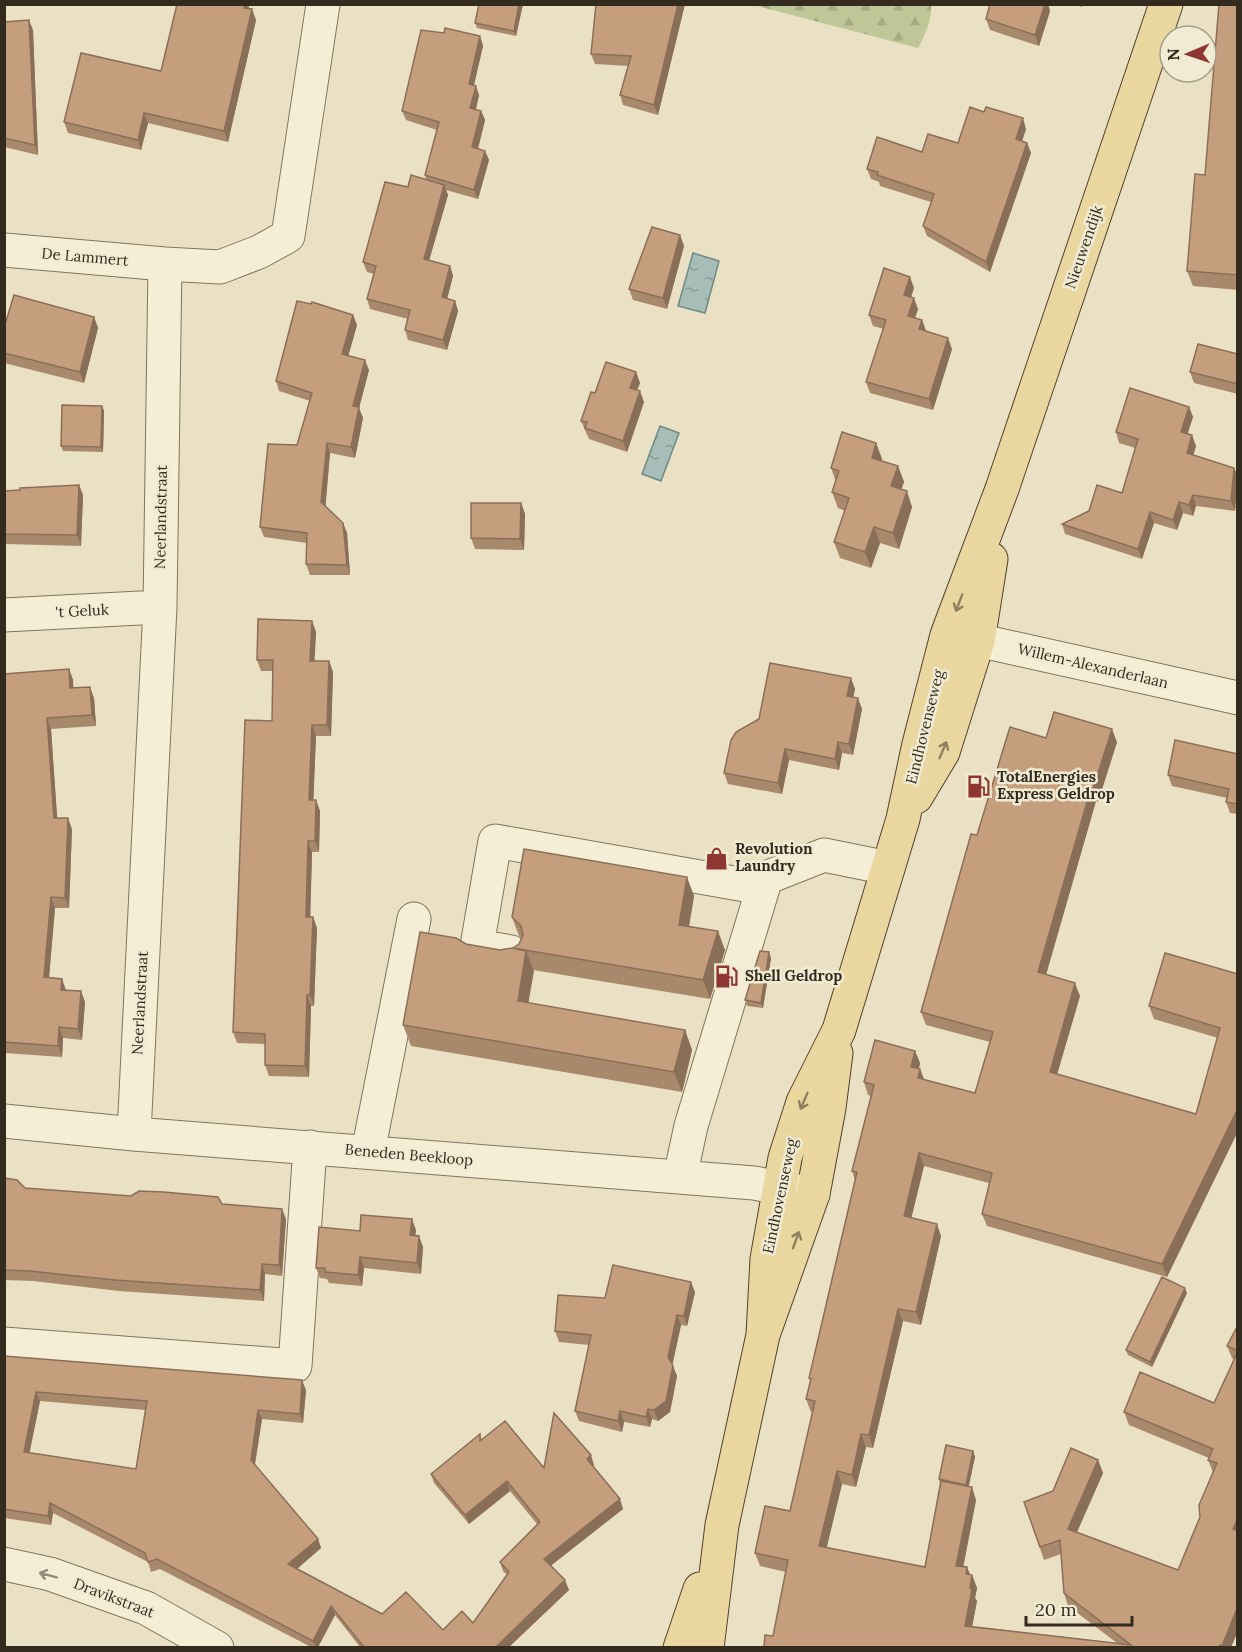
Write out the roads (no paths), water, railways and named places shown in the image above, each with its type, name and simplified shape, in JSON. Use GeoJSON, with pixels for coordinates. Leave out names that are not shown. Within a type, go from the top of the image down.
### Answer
{"type":"FeatureCollection","features":[{"type":"Feature","properties":{"kind":"main road","name":"Nieuwendijk"},"geometry":{"type":"LineString","coordinates":[[962,638],[1002,489],[1166,4]]}},
{"type":"Feature","properties":{"kind":"main road","name":"Eindhovenseweg"},"geometry":{"type":"LineString","coordinates":[[763,1335],[767,1259],[785,1158],[803,1102],[839,1030],[903,819],[919,744],[962,638]]}},
{"type":"Feature","properties":{"kind":"main road","name":"Eindhovenseweg"},"geometry":{"type":"LineString","coordinates":[[707,1647],[722,1525],[763,1335],[813,1194],[830,1108],[839,1030]]}},
{"type":"Feature","properties":{"kind":"main road","name":"Eindhovenseweg"},"geometry":{"type":"LineString","coordinates":[[680,1647],[722,1525]]}},
{"type":"Feature","properties":{"kind":"street"},"geometry":{"type":"LineString","coordinates":[[165,264],[220,267],[259,252],[288,236],[323,4]]}},
{"type":"Feature","properties":{"kind":"street","name":"De Lammert"},"geometry":{"type":"LineString","coordinates":[[4,250],[165,264]]}},
{"type":"Feature","properties":{"kind":"street","name":"Neerlandstraat"},"geometry":{"type":"LineString","coordinates":[[134,1134],[160,608],[165,264]]}},
{"type":"Feature","properties":{"kind":"street","name":"'t Geluk"},"geometry":{"type":"LineString","coordinates":[[4,615],[160,608]]}},
{"type":"Feature","properties":{"kind":"street","name":"Willem-Alexanderlaan"},"geometry":{"type":"LineString","coordinates":[[962,638],[1238,698]]}},
{"type":"Feature","properties":{"kind":"street"},"geometry":{"type":"LineString","coordinates":[[511,952],[477,946],[495,841],[762,888]]}},
{"type":"Feature","properties":{"kind":"street"},"geometry":{"type":"LineString","coordinates":[[680,1177],[690,1126],[766,878],[824,855],[888,868]]}},
{"type":"Feature","properties":{"kind":"street"},"geometry":{"type":"LineString","coordinates":[[368,1152],[414,920]]}},
{"type":"Feature","properties":{"kind":"street","name":"Beneden Beekloop"},"geometry":{"type":"LineString","coordinates":[[4,1122],[754,1183],[813,1194]]}},
{"type":"Feature","properties":{"kind":"street"},"geometry":{"type":"LineString","coordinates":[[4,1344],[295,1366],[310,1147]]}},
{"type":"Feature","properties":{"kind":"street","name":"Dravikstraat"},"geometry":{"type":"LineString","coordinates":[[4,1564],[50,1574],[146,1608],[217,1647]]}},
{"type":"Feature","properties":{"kind":"water"},"geometry":{"type":"Polygon","coordinates":[[[693,253],[719,261],[705,313],[678,306],[693,253]]]}},
{"type":"Feature","properties":{"kind":"water"},"geometry":{"type":"Polygon","coordinates":[[[660,426],[679,433],[661,481],[642,474],[660,426]]]}},
{"type":"Feature","properties":{"kind":"place","name":"TotalEnergies Express Geldrop"},"geometry":{"type":"Point","coordinates":[979,786]}},
{"type":"Feature","properties":{"kind":"place","name":"Revolution Laundry"},"geometry":{"type":"Point","coordinates":[717,858]}},
{"type":"Feature","properties":{"kind":"place","name":"Shell Geldrop"},"geometry":{"type":"Point","coordinates":[727,976]}}]}
